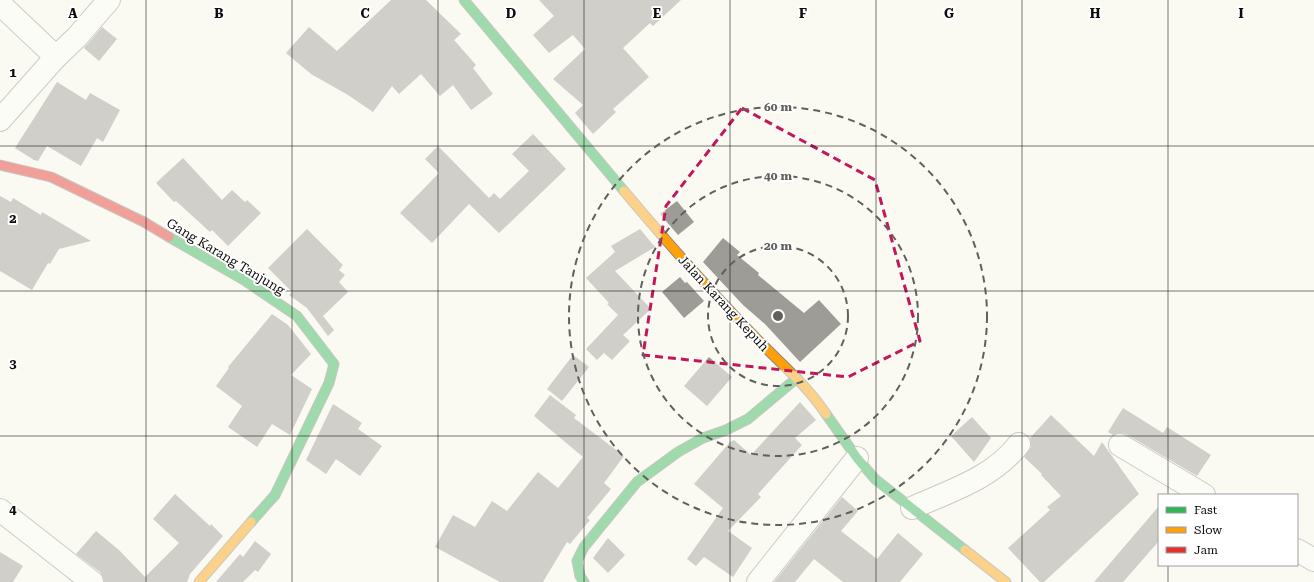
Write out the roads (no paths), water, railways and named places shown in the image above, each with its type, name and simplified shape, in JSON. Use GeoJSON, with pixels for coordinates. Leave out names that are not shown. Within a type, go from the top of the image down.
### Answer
{"type":"FeatureCollection","features":[{"type":"Feature","properties":{"kind":"street"},"geometry":{"type":"LineString","coordinates":[[0,120],[109,0]]}},
{"type":"Feature","properties":{"kind":"street","name":"Jalan Karang Kepuh"},"geometry":{"type":"LineString","coordinates":[[464,0],[667,242],[756,338],[797,378],[823,409],[857,458],[875,479],[1006,582]]}},
{"type":"Feature","properties":{"kind":"street"},"geometry":{"type":"LineString","coordinates":[[0,4],[56,57]]}},
{"type":"Feature","properties":{"kind":"street","name":"Gang Karang Tanjung"},"geometry":{"type":"LineString","coordinates":[[0,165],[51,177],[144,222],[244,280],[297,316],[334,364],[329,383],[275,495],[199,582]]}},
{"type":"Feature","properties":{"kind":"street"},"geometry":{"type":"LineString","coordinates":[[584,582],[580,576],[577,561],[584,547],[637,482],[678,452],[704,438],[726,430],[748,419],[797,378]]}},
{"type":"Feature","properties":{"kind":"street"},"geometry":{"type":"LineString","coordinates":[[912,508],[981,477],[1011,454],[1019,444]]}},
{"type":"Feature","properties":{"kind":"street"},"geometry":{"type":"LineString","coordinates":[[1120,445],[1202,494]]}},
{"type":"Feature","properties":{"kind":"street"},"geometry":{"type":"LineString","coordinates":[[758,582],[857,458]]}},
{"type":"Feature","properties":{"kind":"street"},"geometry":{"type":"LineString","coordinates":[[0,510],[92,582]]}},
{"type":"Feature","properties":{"kind":"street"},"geometry":{"type":"LineString","coordinates":[[1298,551],[1314,560]]}}]}
